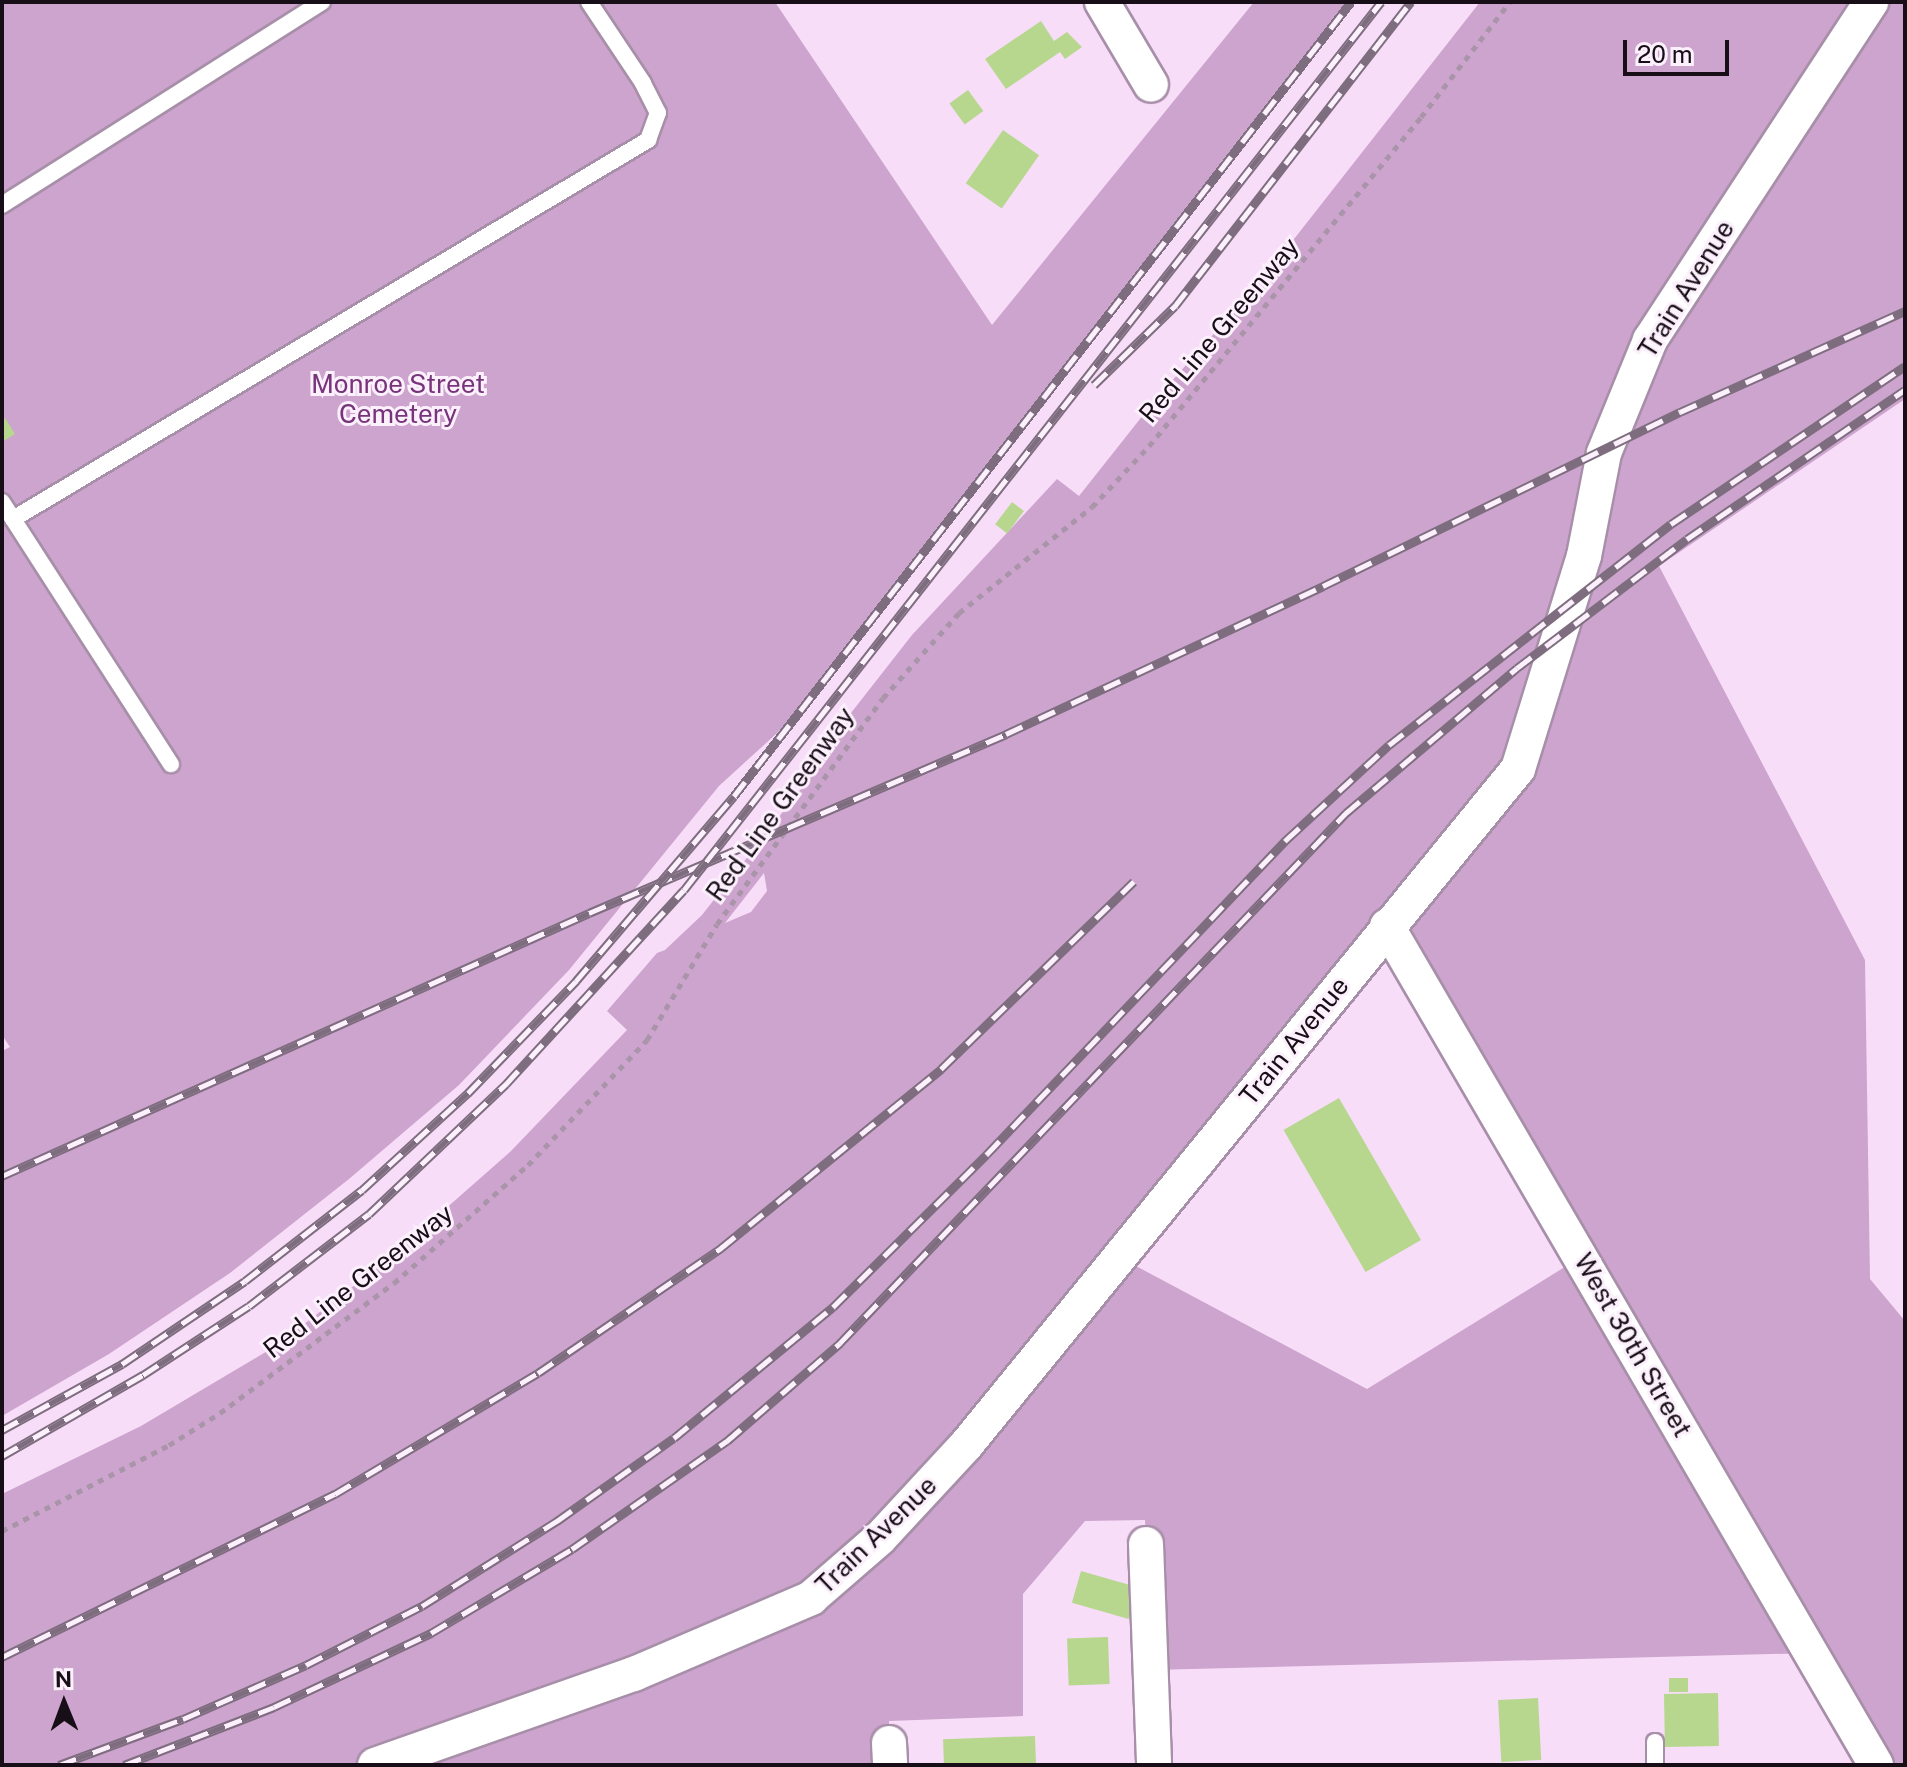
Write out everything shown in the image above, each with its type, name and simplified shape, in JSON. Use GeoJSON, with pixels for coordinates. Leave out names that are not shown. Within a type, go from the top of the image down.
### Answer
{"type":"FeatureCollection","features":[{"type":"Feature","properties":{"kind":"street"},"geometry":{"type":"LineString","coordinates":[[1102,2],[1151,85]]}},
{"type":"Feature","properties":{"kind":"street","name":"Train Avenue"},"geometry":{"type":"LineString","coordinates":[[375,1765],[634,1674],[811,1598],[880,1538],[967,1444],[1518,769],[1584,556],[1604,453],[1650,340],[1871,2]]}},
{"type":"Feature","properties":{"kind":"street","name":"West 30th Street"},"geometry":{"type":"LineString","coordinates":[[1387,926],[1876,1765]]}},
{"type":"Feature","properties":{"kind":"street"},"geometry":{"type":"LineString","coordinates":[[1146,1544],[1154,1765]]}},
{"type":"Feature","properties":{"kind":"lane"},"geometry":{"type":"LineString","coordinates":[[2,205],[322,2]]}},
{"type":"Feature","properties":{"kind":"lane"},"geometry":{"type":"LineString","coordinates":[[13,519],[648,140],[658,113],[643,83],[589,2]]}},
{"type":"Feature","properties":{"kind":"lane"},"geometry":{"type":"LineString","coordinates":[[2,502],[171,764]]}},
{"type":"Feature","properties":{"kind":"lane"},"geometry":{"type":"LineString","coordinates":[[1655,1742],[1655,1765]]}},
{"type":"Feature","properties":{"kind":"path","name":"Red Line Greenway"},"geometry":{"type":"LineString","coordinates":[[2,1531],[169,1445],[220,1413],[394,1283],[528,1165],[647,1040],[717,924],[883,698],[959,613],[1092,507],[1149,446],[1366,185],[1510,2]]}},
{"type":"Feature","properties":{"kind":"green space","name":"Monroe Street Cemetery"},"geometry":{"type":"Polygon","coordinates":[[[2,2],[775,2],[992,325],[1254,2],[1351,2],[800,712],[719,786],[569,970],[459,1085],[349,1179],[230,1273],[109,1354],[2,1416],[2,1051],[10,1047],[2,1035],[2,2]]]}},
{"type":"Feature","properties":{"kind":"green space"},"geometry":{"type":"Polygon","coordinates":[[[1480,2],[1905,2],[1905,399],[1659,566],[1865,960],[1870,1279],[1905,1321],[1905,1765],[1876,1765],[1813,1653],[1151,1670],[1145,1520],[1085,1521],[1023,1594],[1023,1716],[889,1721],[890,1765],[435,1765],[435,1745],[375,1765],[2,1765],[2,1494],[141,1426],[274,1347],[385,1262],[511,1151],[627,1030],[607,1011],[657,953],[665,950],[702,915],[818,767],[804,773],[912,635],[1057,479],[1079,496],[1155,400],[1265,276],[1480,2]],[[764,873],[725,923],[751,912],[767,891],[764,873]],[[1387,926],[1119,1257],[1367,1389],[1581,1257],[1387,926]]]}},
{"type":"Feature","properties":{"kind":"building"},"geometry":{"type":"Polygon","coordinates":[[[1041,21],[1054,41],[1067,32],[1082,47],[1065,59],[1060,52],[1006,89],[985,59],[1041,21]]]}},
{"type":"Feature","properties":{"kind":"building"},"geometry":{"type":"Polygon","coordinates":[[[968,90],[983,111],[965,125],[949,104],[968,90]]]}},
{"type":"Feature","properties":{"kind":"building"},"geometry":{"type":"Polygon","coordinates":[[[1003,130],[1039,155],[1002,208],[966,183],[1003,130]]]}},
{"type":"Feature","properties":{"kind":"building"},"geometry":{"type":"Polygon","coordinates":[[[5,418],[15,434],[2,442],[2,420],[5,418]]]}},
{"type":"Feature","properties":{"kind":"building"},"geometry":{"type":"Polygon","coordinates":[[[1012,502],[1024,511],[1007,533],[995,524],[1012,502]]]}},
{"type":"Feature","properties":{"kind":"building"},"geometry":{"type":"Polygon","coordinates":[[[1339,1098],[1421,1240],[1366,1272],[1284,1130],[1339,1098]]]}},
{"type":"Feature","properties":{"kind":"building"},"geometry":{"type":"Polygon","coordinates":[[[1081,1571],[1138,1587],[1129,1619],[1072,1603],[1081,1571]]]}},
{"type":"Feature","properties":{"kind":"building"},"geometry":{"type":"Polygon","coordinates":[[[1108,1637],[1110,1684],[1069,1685],[1067,1638],[1108,1637]]]}},
{"type":"Feature","properties":{"kind":"building"},"geometry":{"type":"Polygon","coordinates":[[[1669,1678],[1688,1678],[1688,1692],[1669,1692],[1669,1678]]]}},
{"type":"Feature","properties":{"kind":"building"},"geometry":{"type":"Polygon","coordinates":[[[1718,1693],[1719,1746],[1665,1747],[1664,1694],[1718,1693]]]}},
{"type":"Feature","properties":{"kind":"building"},"geometry":{"type":"Polygon","coordinates":[[[1538,1698],[1541,1760],[1501,1762],[1498,1700],[1538,1698]]]}},
{"type":"Feature","properties":{"kind":"building"},"geometry":{"type":"Polygon","coordinates":[[[1035,1736],[1036,1765],[944,1765],[943,1739],[1035,1736]]]}},
{"type":"Feature","properties":{"kind":"railway"},"geometry":{"type":"LineString","coordinates":[[2,1430],[122,1364],[245,1281],[362,1190],[468,1093],[576,981],[734,796],[1351,2]]}},
{"type":"Feature","properties":{"kind":"railway"},"geometry":{"type":"LineString","coordinates":[[2,1456],[143,1375],[249,1306],[369,1214],[506,1084],[684,890],[1381,2]]}},
{"type":"Feature","properties":{"kind":"railway"},"geometry":{"type":"LineString","coordinates":[[1094,385],[1175,306],[1411,2]]}},
{"type":"Feature","properties":{"kind":"railway"},"geometry":{"type":"LineString","coordinates":[[2,1176],[589,913],[1006,734],[1323,586],[1680,412],[1905,311]]}},
{"type":"Feature","properties":{"kind":"railway"},"geometry":{"type":"LineString","coordinates":[[59,1765],[183,1719],[306,1665],[422,1606],[557,1521],[674,1438],[833,1307],[987,1154],[1286,840],[1389,745],[1671,524],[1905,366]]}},
{"type":"Feature","properties":{"kind":"railway"},"geometry":{"type":"LineString","coordinates":[[124,1765],[274,1707],[431,1633],[572,1549],[727,1441],[840,1343],[1346,813],[1517,668],[1687,539],[1905,390]]}},
{"type":"Feature","properties":{"kind":"railway"},"geometry":{"type":"LineString","coordinates":[[2,1657],[335,1494],[538,1373],[721,1248],[941,1069],[1134,881]]}}]}
